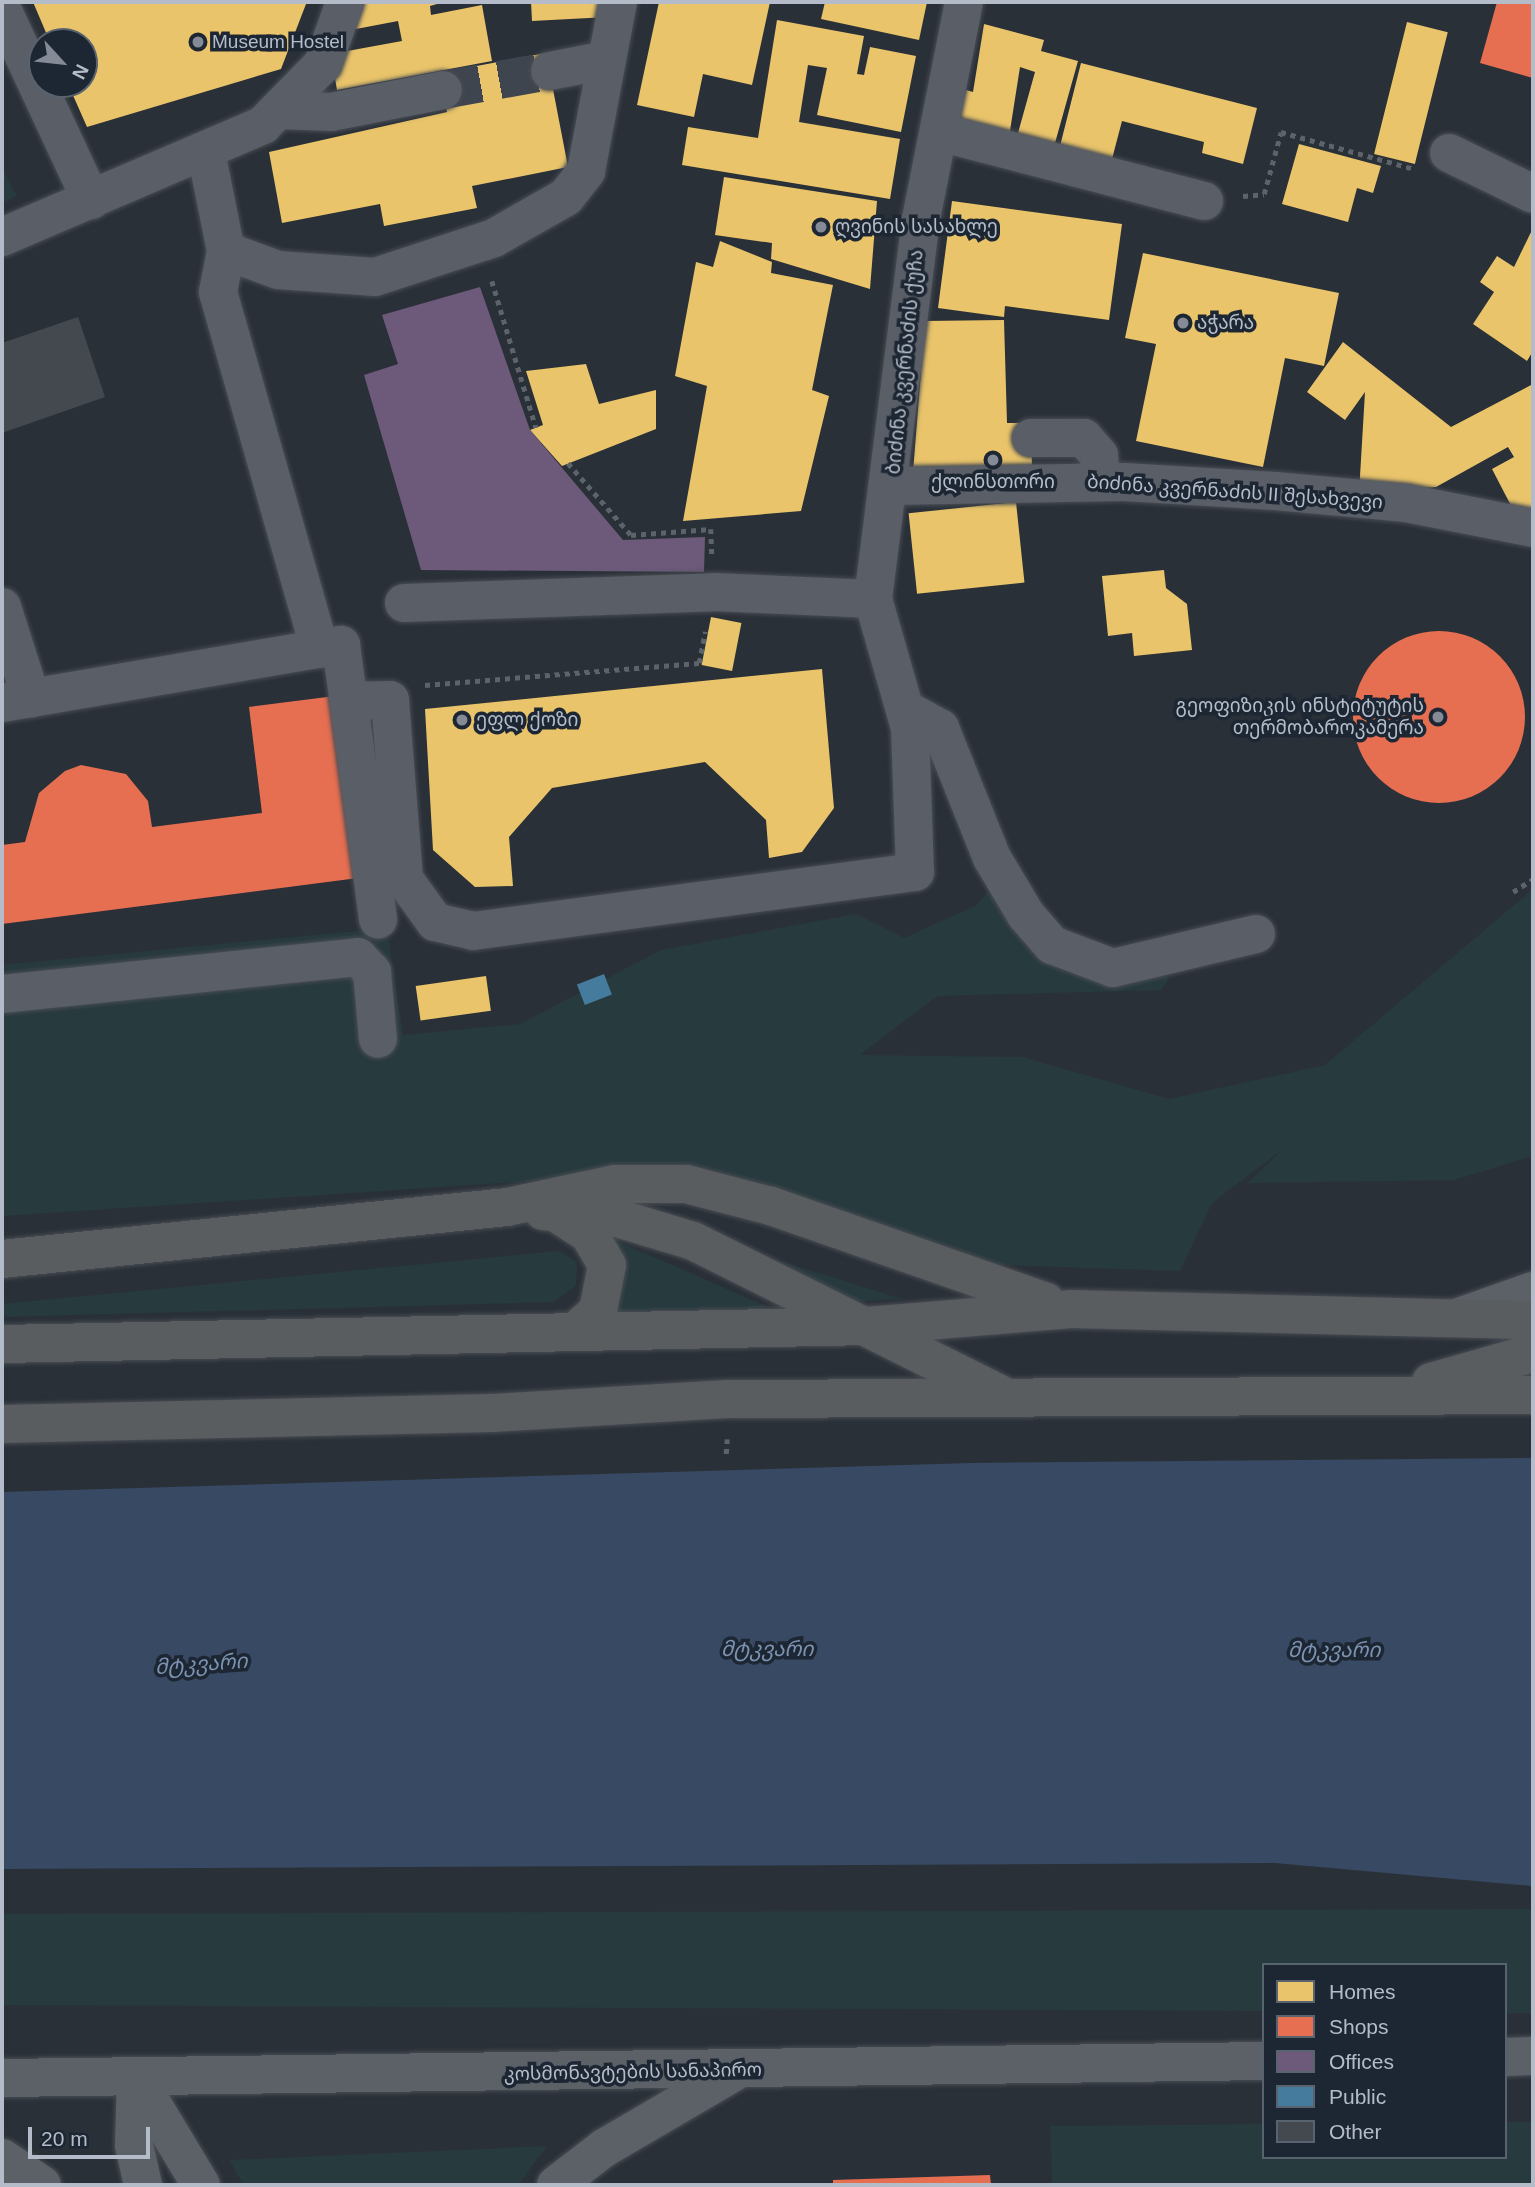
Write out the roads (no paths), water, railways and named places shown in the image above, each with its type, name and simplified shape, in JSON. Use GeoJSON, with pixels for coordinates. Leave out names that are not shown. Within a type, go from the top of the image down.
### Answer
{"type":"FeatureCollection","features":[{"type":"Feature","properties":{"kind":"highway"},"geometry":{"type":"LineString","coordinates":[[2,1259],[506,1207],[615,1184],[685,1184],[771,1206],[950,1273],[1071,1309]]}},
{"type":"Feature","properties":{"kind":"highway"},"geometry":{"type":"LineString","coordinates":[[506,1207],[617,1218],[693,1241],[1004,1396]]}},
{"type":"Feature","properties":{"kind":"highway"},"geometry":{"type":"LineString","coordinates":[[555,1212],[589,1234],[607,1265],[598,1311],[576,1331]]}},
{"type":"Feature","properties":{"kind":"highway"},"geometry":{"type":"LineString","coordinates":[[2,1343],[866,1326],[1071,1309],[1533,1320]]}},
{"type":"Feature","properties":{"kind":"highway"},"geometry":{"type":"LineString","coordinates":[[1389,1394],[1533,1353]]}},
{"type":"Feature","properties":{"kind":"highway"},"geometry":{"type":"LineString","coordinates":[[2,1424],[1004,1396],[1533,1395]]}},
{"type":"Feature","properties":{"kind":"main road"},"geometry":{"type":"LineString","coordinates":[[1451,1320],[1533,1291]]}},
{"type":"Feature","properties":{"kind":"main road"},"geometry":{"type":"LineString","coordinates":[[1507,2057],[1533,2056]]}},
{"type":"Feature","properties":{"kind":"main road","name":"კოსმონავტების სანაპირო"},"geometry":{"type":"LineString","coordinates":[[2,2078],[735,2071],[1262,2061]]}},
{"type":"Feature","properties":{"kind":"main road"},"geometry":{"type":"LineString","coordinates":[[556,2185],[604,2148],[735,2071]]}},
{"type":"Feature","properties":{"kind":"main road"},"geometry":{"type":"LineString","coordinates":[[136,2077],[134,2145],[143,2185]]}},
{"type":"Feature","properties":{"kind":"main road"},"geometry":{"type":"LineString","coordinates":[[136,2077],[201,2185]]}},
{"type":"Feature","properties":{"kind":"main road"},"geometry":{"type":"LineString","coordinates":[[2,2158],[41,2185]]}},
{"type":"Feature","properties":{"kind":"street"},"geometry":{"type":"LineString","coordinates":[[2,237],[263,125],[323,64],[345,2]]}},
{"type":"Feature","properties":{"kind":"street"},"geometry":{"type":"LineString","coordinates":[[226,251],[278,270],[375,277],[481,242],[566,197],[586,171],[618,2]]}},
{"type":"Feature","properties":{"kind":"street","name":"ბიძინა კვერნაძის ქუჩა"},"geometry":{"type":"LineString","coordinates":[[873,599],[892,486],[921,219],[964,2]]}},
{"type":"Feature","properties":{"kind":"street"},"geometry":{"type":"LineString","coordinates":[[2,9],[91,200]]}},
{"type":"Feature","properties":{"kind":"street"},"geometry":{"type":"LineString","coordinates":[[550,71],[606,60]]}},
{"type":"Feature","properties":{"kind":"street"},"geometry":{"type":"LineString","coordinates":[[279,110],[331,112],[443,90]]}},
{"type":"Feature","properties":{"kind":"street"},"geometry":{"type":"LineString","coordinates":[[939,132],[1204,201]]}},
{"type":"Feature","properties":{"kind":"street"},"geometry":{"type":"LineString","coordinates":[[205,152],[226,251],[218,292],[320,649]]}},
{"type":"Feature","properties":{"kind":"street"},"geometry":{"type":"LineString","coordinates":[[1449,153],[1533,194]]}},
{"type":"Feature","properties":{"kind":"street"},"geometry":{"type":"LineString","coordinates":[[1031,438],[1084,438],[1099,455],[1101,482]]}},
{"type":"Feature","properties":{"kind":"street","name":"ბიძინა კვერნაძის II შესახვევი"},"geometry":{"type":"LineString","coordinates":[[892,486],[1101,482],[1406,503],[1533,528]]}},
{"type":"Feature","properties":{"kind":"street"},"geometry":{"type":"LineString","coordinates":[[349,701],[390,700],[404,879],[435,922],[473,931],[915,872],[907,710],[873,599],[714,592],[404,603]]}},
{"type":"Feature","properties":{"kind":"street"},"geometry":{"type":"LineString","coordinates":[[2,607],[16,700],[341,645],[377,920]]}},
{"type":"Feature","properties":{"kind":"street"},"geometry":{"type":"LineString","coordinates":[[907,710],[940,728],[992,858],[1026,915],[1052,945],[1114,968],[1256,934]]}},
{"type":"Feature","properties":{"kind":"street"},"geometry":{"type":"LineString","coordinates":[[2,993],[358,957],[372,972],[378,1039]]}},
{"type":"Feature","properties":{"kind":"water","name":"მტკვარი"},"geometry":{"type":"Polygon","coordinates":[[[1533,1458],[1533,1886],[1275,1863],[2,1869],[2,1492],[971,1463],[1533,1458]]]}},
{"type":"Feature","properties":{"kind":"tunnel"},"geometry":{"type":"LineString","coordinates":[[443,90],[550,71]]}},
{"type":"Feature","properties":{"kind":"place","name":"Museum Hostel"},"geometry":{"type":"Point","coordinates":[198,42]}},
{"type":"Feature","properties":{"kind":"place","name":"ღვინის სასახლე"},"geometry":{"type":"Point","coordinates":[821,227]}},
{"type":"Feature","properties":{"kind":"place","name":"აჭარა"},"geometry":{"type":"Point","coordinates":[1183,323]}},
{"type":"Feature","properties":{"kind":"place","name":"ქლინსთორი"},"geometry":{"type":"Point","coordinates":[993,460]}},
{"type":"Feature","properties":{"kind":"place","name":"გეოფიზიკის ინსტიტუტის თერმობაროკამერა"},"geometry":{"type":"Point","coordinates":[1438,717]}},
{"type":"Feature","properties":{"kind":"place","name":"ეფლ ქოზი"},"geometry":{"type":"Point","coordinates":[462,720]}}]}
